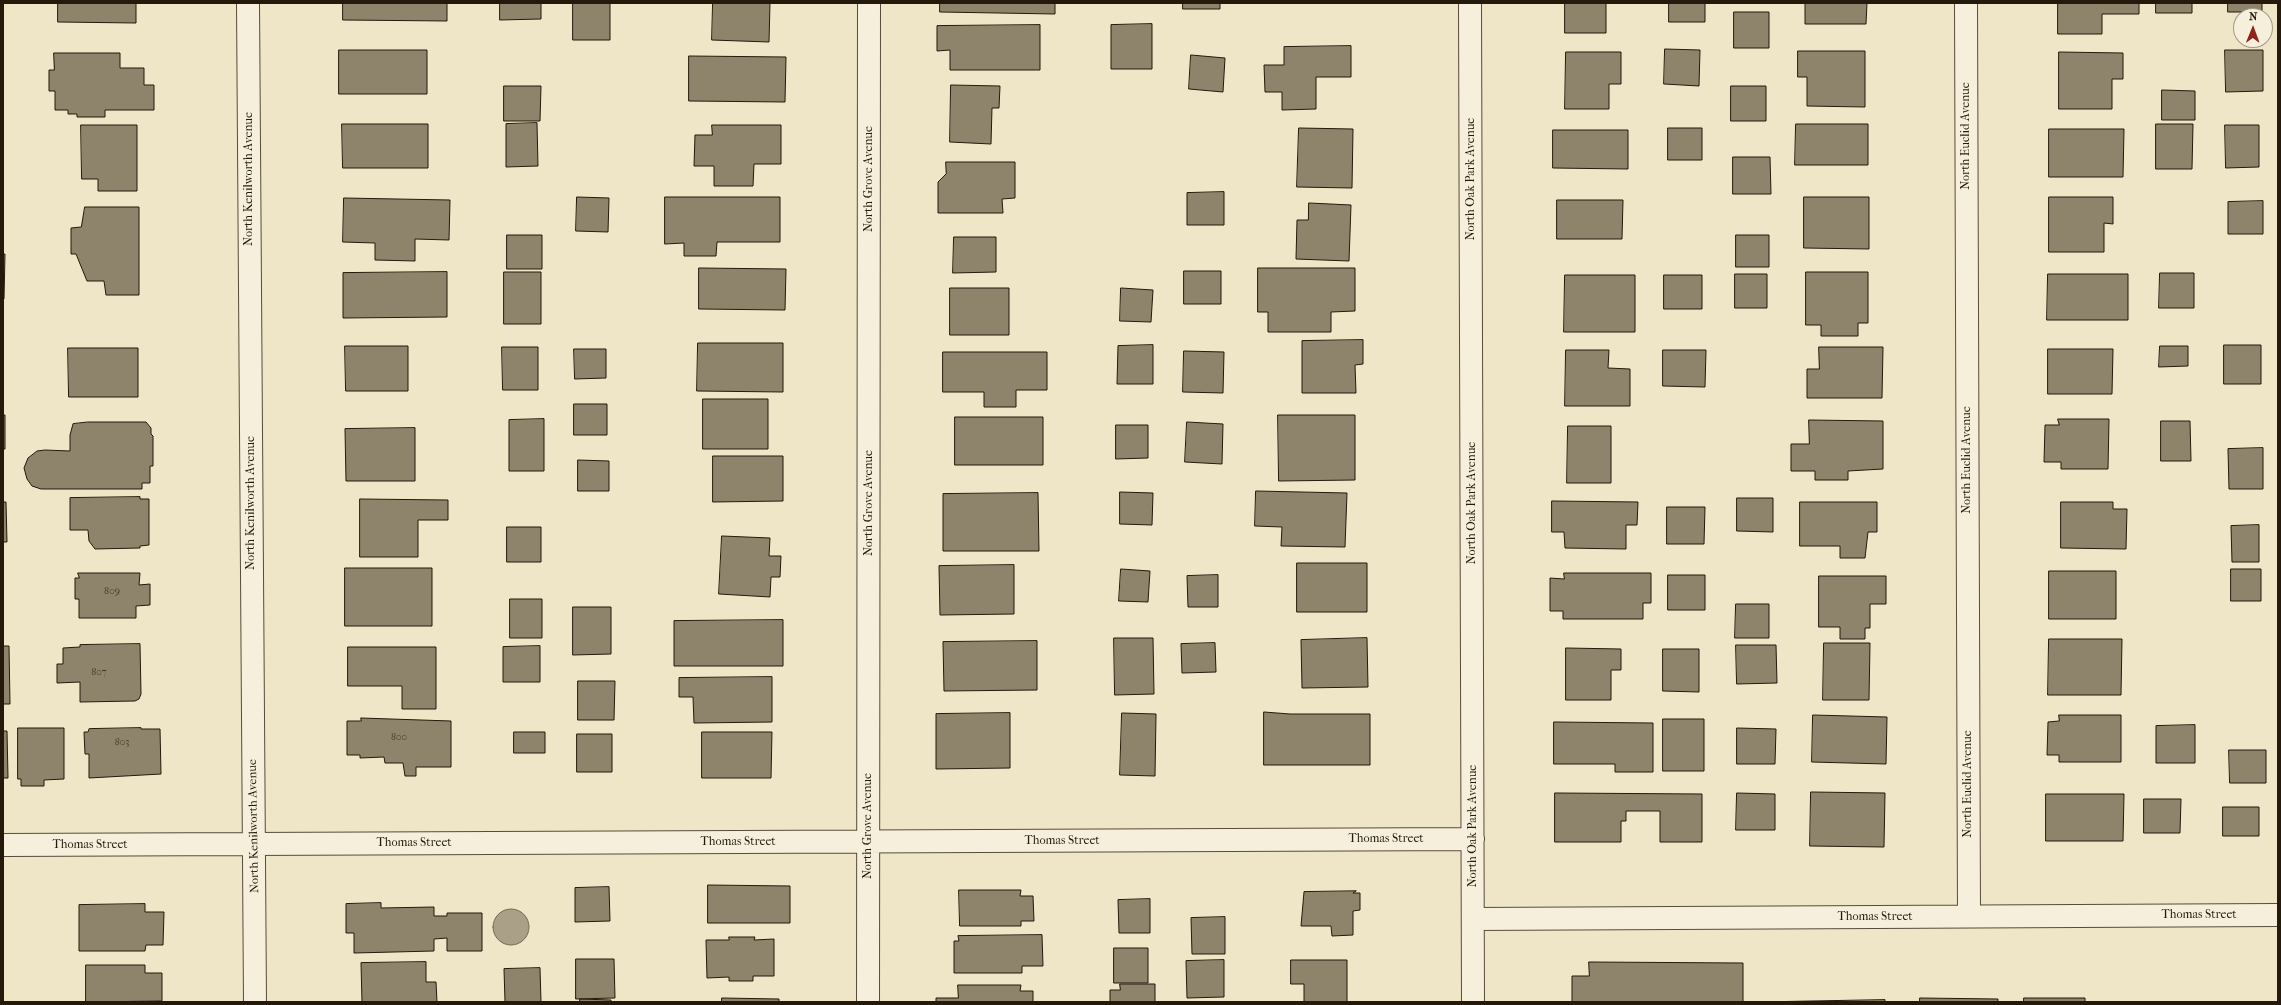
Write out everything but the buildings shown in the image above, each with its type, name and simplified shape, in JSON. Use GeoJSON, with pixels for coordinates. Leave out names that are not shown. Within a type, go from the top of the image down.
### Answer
{"type":"FeatureCollection","features":[{"type":"Feature","properties":{"kind":"street","name":"North Kenilworth Avenue"},"geometry":{"type":"LineString","coordinates":[[248,3],[255,1002]]}},
{"type":"Feature","properties":{"kind":"street","name":"North Grove Avenue"},"geometry":{"type":"LineString","coordinates":[[868,1002],[869,3]]}},
{"type":"Feature","properties":{"kind":"street","name":"North Oak Park Avenue"},"geometry":{"type":"LineString","coordinates":[[1470,3],[1473,1002]]}},
{"type":"Feature","properties":{"kind":"street","name":"North Euclid Avenue"},"geometry":{"type":"LineString","coordinates":[[1966,3],[1969,916]]}},
{"type":"Feature","properties":{"kind":"street","name":"Thomas Street"},"geometry":{"type":"LineString","coordinates":[[3,845],[1473,839]]}},
{"type":"Feature","properties":{"kind":"street","name":"Thomas Street"},"geometry":{"type":"LineString","coordinates":[[1473,919],[2278,915]]}},
{"type":"Feature","properties":{"kind":"shaded area"},"geometry":{"type":"Polygon","coordinates":[[[515,909],[524,914],[528,920],[528,934],[524,940],[515,945],[507,945],[498,940],[494,934],[493,923],[498,914],[504,910],[515,909]]]}}]}
